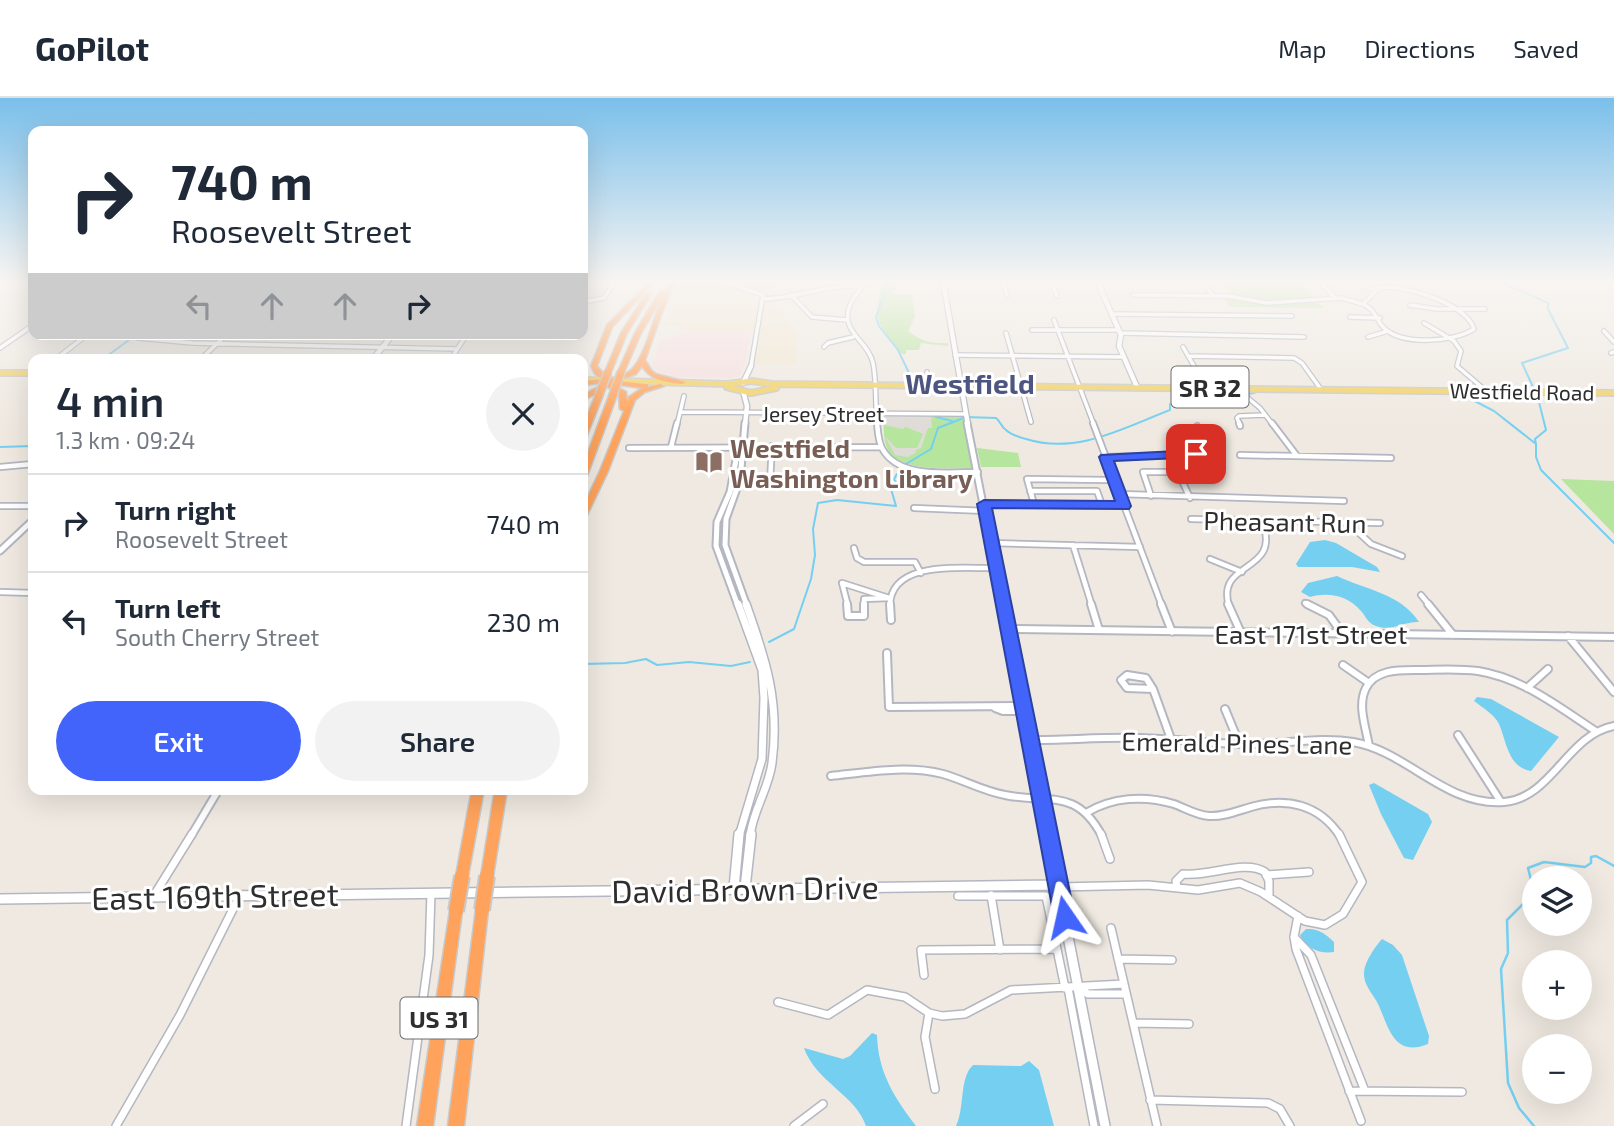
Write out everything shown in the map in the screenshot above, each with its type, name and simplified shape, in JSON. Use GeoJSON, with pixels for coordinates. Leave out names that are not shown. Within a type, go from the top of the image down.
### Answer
{"type":"FeatureCollection","features":[{"type":"Feature","properties":{"kind":"highway"},"geometry":{"type":"LineString","coordinates":[[588,366],[608,329]]}},
{"type":"Feature","properties":{"kind":"highway"},"geometry":{"type":"LineString","coordinates":[[588,422],[599,394],[610,382],[627,329]]}},
{"type":"Feature","properties":{"kind":"highway"},"geometry":{"type":"LineString","coordinates":[[588,462],[621,373],[641,329]]}},
{"type":"Feature","properties":{"kind":"highway"},"geometry":{"type":"LineString","coordinates":[[588,395],[635,371],[643,362],[654,329]]}},
{"type":"Feature","properties":{"kind":"highway"},"geometry":{"type":"LineString","coordinates":[[597,352],[594,368],[625,397],[623,419]]}},
{"type":"Feature","properties":{"kind":"highway"},"geometry":{"type":"LineString","coordinates":[[643,362],[652,375],[682,382]]}},
{"type":"Feature","properties":{"kind":"highway"},"geometry":{"type":"LineString","coordinates":[[588,382],[643,383]]}},
{"type":"Feature","properties":{"kind":"highway"},"geometry":{"type":"LineString","coordinates":[[588,505],[604,471],[623,419],[636,395],[660,386]]}},
{"type":"Feature","properties":{"kind":"highway","name":"US 31"},"geometry":{"type":"LineString","coordinates":[[425,1126],[456,911],[477,795]]}},
{"type":"Feature","properties":{"kind":"highway","name":"US 31"},"geometry":{"type":"LineString","coordinates":[[456,1126],[486,876],[500,795]]}},
{"type":"Feature","properties":{"kind":"main road"},"geometry":{"type":"LineString","coordinates":[[0,371],[28,372]]}},
{"type":"Feature","properties":{"kind":"main road"},"geometry":{"type":"LineString","coordinates":[[643,383],[660,386],[743,387],[758,382],[763,387],[758,391],[743,387],[682,382],[643,383]]}},
{"type":"Feature","properties":{"kind":"main road","name":"SR 32"},"geometry":{"type":"LineString","coordinates":[[758,382],[1320,388]]}},
{"type":"Feature","properties":{"kind":"main road","name":"SR 32"},"geometry":{"type":"LineString","coordinates":[[758,391],[838,383]]}},
{"type":"Feature","properties":{"kind":"main road","name":"Westfield Road"},"geometry":{"type":"LineString","coordinates":[[1320,388],[1614,393]]}},
{"type":"Feature","properties":{"kind":"street"},"geometry":{"type":"LineString","coordinates":[[0,348],[27,329]]}},
{"type":"Feature","properties":{"kind":"street"},"geometry":{"type":"LineString","coordinates":[[745,888],[751,830],[771,769],[774,698],[769,669],[725,545],[726,519],[740,482],[746,409],[743,387],[751,366],[758,329]]}},
{"type":"Feature","properties":{"kind":"street"},"geometry":{"type":"LineString","coordinates":[[850,329],[853,337],[871,357],[881,447],[896,462],[909,468],[978,471]]}},
{"type":"Feature","properties":{"kind":"street"},"geometry":{"type":"LineString","coordinates":[[951,329],[1105,1126]]}},
{"type":"Feature","properties":{"kind":"street"},"geometry":{"type":"LineString","coordinates":[[1118,329],[1122,339],[1119,345],[1137,387]]}},
{"type":"Feature","properties":{"kind":"street"},"geometry":{"type":"LineString","coordinates":[[1386,329],[1415,340],[1449,338],[1468,334],[1475,329]]}},
{"type":"Feature","properties":{"kind":"street"},"geometry":{"type":"LineString","coordinates":[[1434,329],[1460,347],[1457,364],[1483,390]]}},
{"type":"Feature","properties":{"kind":"street"},"geometry":{"type":"LineString","coordinates":[[1032,330],[1304,337]]}},
{"type":"Feature","properties":{"kind":"street"},"geometry":{"type":"LineString","coordinates":[[1058,330],[1172,632]]}},
{"type":"Feature","properties":{"kind":"street"},"geometry":{"type":"LineString","coordinates":[[1368,337],[1388,331]]}},
{"type":"Feature","properties":{"kind":"street"},"geometry":{"type":"LineString","coordinates":[[1604,331],[1614,342]]}},
{"type":"Feature","properties":{"kind":"street"},"geometry":{"type":"LineString","coordinates":[[1006,333],[1031,422]]}},
{"type":"Feature","properties":{"kind":"street"},"geometry":{"type":"LineString","coordinates":[[824,347],[828,343],[853,337]]}},
{"type":"Feature","properties":{"kind":"street"},"geometry":{"type":"LineString","coordinates":[[62,354],[80,340]]}},
{"type":"Feature","properties":{"kind":"street"},"geometry":{"type":"LineString","coordinates":[[170,340],[457,349]]}},
{"type":"Feature","properties":{"kind":"street"},"geometry":{"type":"LineString","coordinates":[[206,354],[221,340]]}},
{"type":"Feature","properties":{"kind":"street"},"geometry":{"type":"LineString","coordinates":[[377,354],[388,340]]}},
{"type":"Feature","properties":{"kind":"street"},"geometry":{"type":"LineString","coordinates":[[454,354],[463,340]]}},
{"type":"Feature","properties":{"kind":"street"},"geometry":{"type":"LineString","coordinates":[[1183,347],[1206,387]]}},
{"type":"Feature","properties":{"kind":"street"},"geometry":{"type":"LineString","coordinates":[[955,355],[1124,357]]}},
{"type":"Feature","properties":{"kind":"street"},"geometry":{"type":"LineString","coordinates":[[1188,356],[1294,358],[1301,361],[1320,388]]}},
{"type":"Feature","properties":{"kind":"street"},"geometry":{"type":"LineString","coordinates":[[751,366],[758,382]]}},
{"type":"Feature","properties":{"kind":"street"},"geometry":{"type":"LineString","coordinates":[[927,372],[927,384]]}},
{"type":"Feature","properties":{"kind":"street"},"geometry":{"type":"LineString","coordinates":[[1236,387],[1265,415],[1297,456]]}},
{"type":"Feature","properties":{"kind":"street"},"geometry":{"type":"LineString","coordinates":[[746,409],[758,391]]}},
{"type":"Feature","properties":{"kind":"street"},"geometry":{"type":"LineString","coordinates":[[671,447],[684,396]]}},
{"type":"Feature","properties":{"kind":"street","name":"Jersey Street"},"geometry":{"type":"LineString","coordinates":[[680,412],[746,409],[967,417]]}},
{"type":"Feature","properties":{"kind":"street"},"geometry":{"type":"LineString","coordinates":[[1240,426],[1237,418],[1239,416],[1265,415]]}},
{"type":"Feature","properties":{"kind":"street"},"geometry":{"type":"LineString","coordinates":[[1106,457],[1196,454],[1207,446],[1197,426]]}},
{"type":"Feature","properties":{"kind":"street"},"geometry":{"type":"LineString","coordinates":[[772,446],[770,482],[834,483]]}},
{"type":"Feature","properties":{"kind":"street"},"geometry":{"type":"LineString","coordinates":[[734,888],[738,832],[762,759],[764,698],[762,670],[716,546],[717,522],[730,492],[738,449],[741,447]]}},
{"type":"Feature","properties":{"kind":"street"},"geometry":{"type":"LineString","coordinates":[[629,448],[881,447]]}},
{"type":"Feature","properties":{"kind":"street"},"geometry":{"type":"LineString","coordinates":[[1240,455],[1391,457]]}},
{"type":"Feature","properties":{"kind":"street"},"geometry":{"type":"LineString","coordinates":[[0,467],[28,464]]}},
{"type":"Feature","properties":{"kind":"street"},"geometry":{"type":"LineString","coordinates":[[1151,496],[1143,472],[1178,473],[1190,498]]}},
{"type":"Feature","properties":{"kind":"street"},"geometry":{"type":"LineString","coordinates":[[1034,504],[1027,479],[1107,480]]}},
{"type":"Feature","properties":{"kind":"street"},"geometry":{"type":"LineString","coordinates":[[1093,480],[1102,505]]}},
{"type":"Feature","properties":{"kind":"street"},"geometry":{"type":"LineString","coordinates":[[1030,491],[1097,491]]}},
{"type":"Feature","properties":{"kind":"street"},"geometry":{"type":"LineString","coordinates":[[1120,494],[1190,498],[1344,500]]}},
{"type":"Feature","properties":{"kind":"street"},"geometry":{"type":"LineString","coordinates":[[914,508],[985,508],[1034,504],[1124,506]]}},
{"type":"Feature","properties":{"kind":"street"},"geometry":{"type":"LineString","coordinates":[[0,506],[28,506]]}},
{"type":"Feature","properties":{"kind":"street","name":"Pheasant Run"},"geometry":{"type":"LineString","coordinates":[[1191,519],[1380,523]]}},
{"type":"Feature","properties":{"kind":"street"},"geometry":{"type":"LineString","coordinates":[[1241,633],[1226,592],[1231,581],[1260,558],[1266,547],[1267,535],[1262,521]]}},
{"type":"Feature","properties":{"kind":"street"},"geometry":{"type":"LineString","coordinates":[[1348,522],[1367,543],[1402,556]]}},
{"type":"Feature","properties":{"kind":"street"},"geometry":{"type":"LineString","coordinates":[[0,551],[28,525]]}},
{"type":"Feature","properties":{"kind":"street"},"geometry":{"type":"LineString","coordinates":[[992,543],[1139,547]]}},
{"type":"Feature","properties":{"kind":"street"},"geometry":{"type":"LineString","coordinates":[[1073,545],[1099,631]]}},
{"type":"Feature","properties":{"kind":"street"},"geometry":{"type":"LineString","coordinates":[[853,548],[857,558],[864,562],[915,562],[921,573]]}},
{"type":"Feature","properties":{"kind":"street"},"geometry":{"type":"LineString","coordinates":[[1210,559],[1242,572]]}},
{"type":"Feature","properties":{"kind":"street"},"geometry":{"type":"LineString","coordinates":[[891,620],[889,598],[902,577],[941,570],[997,570]]}},
{"type":"Feature","properties":{"kind":"street"},"geometry":{"type":"LineString","coordinates":[[842,583],[889,598],[864,599],[864,616],[848,616],[847,595],[842,583]]}},
{"type":"Feature","properties":{"kind":"street"},"geometry":{"type":"LineString","coordinates":[[0,592],[28,593]]}},
{"type":"Feature","properties":{"kind":"street"},"geometry":{"type":"LineString","coordinates":[[1421,595],[1453,635]]}},
{"type":"Feature","properties":{"kind":"street"},"geometry":{"type":"LineString","coordinates":[[1306,603],[1329,615],[1342,633]]}},
{"type":"Feature","properties":{"kind":"street","name":"East 171st Street"},"geometry":{"type":"LineString","coordinates":[[1008,629],[1614,637]]}},
{"type":"Feature","properties":{"kind":"street"},"geometry":{"type":"LineString","coordinates":[[1568,636],[1613,689]]}},
{"type":"Feature","properties":{"kind":"street"},"geometry":{"type":"LineString","coordinates":[[887,653],[889,707],[1003,711],[1024,708]]}},
{"type":"Feature","properties":{"kind":"street"},"geometry":{"type":"LineString","coordinates":[[1343,666],[1369,683]]}},
{"type":"Feature","properties":{"kind":"street"},"geometry":{"type":"LineString","coordinates":[[1527,688],[1548,669]]}},
{"type":"Feature","properties":{"kind":"street"},"geometry":{"type":"LineString","coordinates":[[1369,746],[1363,700],[1369,683],[1381,674],[1395,670],[1467,670],[1499,676],[1527,688],[1597,732]]}},
{"type":"Feature","properties":{"kind":"street"},"geometry":{"type":"LineString","coordinates":[[1153,689],[1127,688],[1122,684],[1121,678],[1128,675],[1142,676],[1149,680],[1153,689],[1171,739]]}},
{"type":"Feature","properties":{"kind":"street"},"geometry":{"type":"LineString","coordinates":[[1225,709],[1239,743]]}},
{"type":"Feature","properties":{"kind":"street","name":"Emerald Pines Lane"},"geometry":{"type":"LineString","coordinates":[[1030,740],[1171,739],[1239,743],[1339,741],[1369,746],[1448,790],[1470,798],[1501,802],[1529,794],[1574,748],[1603,727],[1614,726]]}},
{"type":"Feature","properties":{"kind":"street"},"geometry":{"type":"LineString","coordinates":[[1458,735],[1501,802]]}},
{"type":"Feature","properties":{"kind":"street"},"geometry":{"type":"LineString","coordinates":[[831,776],[927,772],[944,775],[1002,795],[1068,801],[1086,813],[1100,830],[1110,859]]}},
{"type":"Feature","properties":{"kind":"street"},"geometry":{"type":"LineString","coordinates":[[153,897],[215,795]]}},
{"type":"Feature","properties":{"kind":"street"},"geometry":{"type":"LineString","coordinates":[[1058,886],[1162,886],[1201,890],[1242,883],[1319,926],[1337,920],[1359,891],[1362,882],[1337,829],[1328,819],[1304,805],[1263,804],[1214,816],[1196,814],[1158,801],[1120,800],[1102,803],[1086,813]]}},
{"type":"Feature","properties":{"kind":"street"},"geometry":{"type":"LineString","coordinates":[[1177,888],[1176,881],[1183,874],[1205,875],[1251,865],[1266,875],[1270,885],[1269,896]]}},
{"type":"Feature","properties":{"kind":"street"},"geometry":{"type":"LineString","coordinates":[[1266,875],[1309,872]]}},
{"type":"Feature","properties":{"kind":"street","name":"David Brown Drive"},"geometry":{"type":"LineString","coordinates":[[431,892],[1058,886]]}},
{"type":"Feature","properties":{"kind":"street"},"geometry":{"type":"LineString","coordinates":[[407,1126],[428,965],[431,892]]}},
{"type":"Feature","properties":{"kind":"street","name":"East 169th Street"},"geometry":{"type":"LineString","coordinates":[[0,899],[431,892]]}},
{"type":"Feature","properties":{"kind":"street"},"geometry":{"type":"LineString","coordinates":[[116,1126],[180,1015],[240,895]]}},
{"type":"Feature","properties":{"kind":"street"},"geometry":{"type":"LineString","coordinates":[[991,895],[1000,950]]}},
{"type":"Feature","properties":{"kind":"street"},"geometry":{"type":"LineString","coordinates":[[958,896],[1044,895],[1094,1126]]}},
{"type":"Feature","properties":{"kind":"street"},"geometry":{"type":"LineString","coordinates":[[1298,916],[1294,937],[1361,1121]]}},
{"type":"Feature","properties":{"kind":"street"},"geometry":{"type":"LineString","coordinates":[[1111,928],[1157,1126]]}},
{"type":"Feature","properties":{"kind":"street"},"geometry":{"type":"LineString","coordinates":[[1294,937],[1311,955],[1365,1091]]}},
{"type":"Feature","properties":{"kind":"street"},"geometry":{"type":"LineString","coordinates":[[924,975],[921,950],[1057,949]]}},
{"type":"Feature","properties":{"kind":"street"},"geometry":{"type":"LineString","coordinates":[[1118,959],[1171,960]]}},
{"type":"Feature","properties":{"kind":"street"},"geometry":{"type":"LineString","coordinates":[[778,1002],[828,1015],[862,991],[873,990],[905,997],[929,1013],[957,1016],[974,1011],[1011,990],[1124,984]]}},
{"type":"Feature","properties":{"kind":"street"},"geometry":{"type":"LineString","coordinates":[[1079,988],[1088,994],[1126,994]]}},
{"type":"Feature","properties":{"kind":"street"},"geometry":{"type":"LineString","coordinates":[[929,1013],[926,1048],[935,1089]]}},
{"type":"Feature","properties":{"kind":"street"},"geometry":{"type":"LineString","coordinates":[[1133,1023],[1189,1024]]}},
{"type":"Feature","properties":{"kind":"street"},"geometry":{"type":"LineString","coordinates":[[1349,1091],[1462,1092]]}},
{"type":"Feature","properties":{"kind":"street"},"geometry":{"type":"LineString","coordinates":[[1150,1100],[1268,1103],[1280,1109],[1290,1126]]}},
{"type":"Feature","properties":{"kind":"street"},"geometry":{"type":"LineString","coordinates":[[794,1126],[824,1104]]}},
{"type":"Feature","properties":{"kind":"shaded area"},"geometry":{"type":"Polygon","coordinates":[[[793,329],[796,333],[796,364],[755,364],[760,331],[681,331],[793,329]]]}},
{"type":"Feature","properties":{"kind":"shaded area"},"geometry":{"type":"Polygon","coordinates":[[[689,331],[752,331],[741,375],[732,378],[673,377],[652,368],[660,340],[689,331]]]}},
{"type":"Feature","properties":{"kind":"shaded area"},"geometry":{"type":"Polygon","coordinates":[[[883,415],[931,415],[932,428],[928,428],[921,448],[914,451],[917,452],[908,457],[895,455],[885,436],[896,448],[917,448],[923,434],[906,427],[907,425],[903,429],[884,425],[883,415]]]}},
{"type":"Feature","properties":{"kind":"green space"},"geometry":{"type":"Polygon","coordinates":[[[883,329],[909,329],[908,331],[922,339],[948,343],[948,346],[921,343],[919,350],[906,350],[906,354],[902,354],[883,329]]]}},
{"type":"Feature","properties":{"kind":"green space"},"geometry":{"type":"Polygon","coordinates":[[[883,415],[963,416],[973,469],[925,467],[901,461],[887,448],[883,415]]]}},
{"type":"Feature","properties":{"kind":"green space"},"geometry":{"type":"Polygon","coordinates":[[[977,448],[1018,453],[1021,467],[981,467],[977,448]]]}},
{"type":"Feature","properties":{"kind":"green space"},"geometry":{"type":"Polygon","coordinates":[[[1561,479],[1614,481],[1614,534],[1561,479]]]}},
{"type":"Feature","properties":{"kind":"water"},"geometry":{"type":"Polygon","coordinates":[[[1325,540],[1336,543],[1377,567],[1380,572],[1352,567],[1298,567],[1296,564],[1310,542],[1325,540]]]}},
{"type":"Feature","properties":{"kind":"water"},"geometry":{"type":"Polygon","coordinates":[[[1337,576],[1392,598],[1411,612],[1419,622],[1382,628],[1371,623],[1350,601],[1330,595],[1310,597],[1301,592],[1308,583],[1337,576]]]}},
{"type":"Feature","properties":{"kind":"water"},"geometry":{"type":"Polygon","coordinates":[[[1477,697],[1491,699],[1559,737],[1531,771],[1517,765],[1497,720],[1474,701],[1477,697]]]}},
{"type":"Feature","properties":{"kind":"water"},"geometry":{"type":"Polygon","coordinates":[[[1374,783],[1428,814],[1432,822],[1413,860],[1404,858],[1381,814],[1369,785],[1374,783]]]}},
{"type":"Feature","properties":{"kind":"water"},"geometry":{"type":"Polygon","coordinates":[[[1306,929],[1328,936],[1334,942],[1334,952],[1310,947],[1300,935],[1306,929]]]}},
{"type":"Feature","properties":{"kind":"water"},"geometry":{"type":"Polygon","coordinates":[[[1382,939],[1393,945],[1402,955],[1429,1036],[1428,1044],[1406,1047],[1399,1043],[1393,1037],[1366,984],[1366,963],[1382,939]]]}},
{"type":"Feature","properties":{"kind":"water"},"geometry":{"type":"Polygon","coordinates":[[[872,1033],[877,1035],[880,1061],[889,1084],[916,1126],[866,1126],[854,1106],[817,1070],[804,1048],[843,1059],[850,1056],[872,1033]]]}},
{"type":"Feature","properties":{"kind":"water"},"geometry":{"type":"Polygon","coordinates":[[[1029,1061],[1039,1070],[1054,1126],[956,1126],[966,1077],[973,1065],[1021,1066],[1029,1061]]]}},
{"type":"Feature","properties":{"kind":"waterway"},"geometry":{"type":"LineString","coordinates":[[881,329],[898,350],[909,373]]}},
{"type":"Feature","properties":{"kind":"waterway"},"geometry":{"type":"LineString","coordinates":[[1534,389],[1522,363],[1568,348],[1558,329]]}},
{"type":"Feature","properties":{"kind":"waterway"},"geometry":{"type":"LineString","coordinates":[[110,354],[129,340]]}},
{"type":"Feature","properties":{"kind":"waterway"},"geometry":{"type":"LineString","coordinates":[[906,464],[931,449],[938,428],[966,417],[996,418],[1004,429],[1015,436],[1063,444],[1082,442],[1117,431],[1170,410],[1170,404],[1187,401],[1211,404],[1257,392]]}},
{"type":"Feature","properties":{"kind":"waterway"},"geometry":{"type":"LineString","coordinates":[[1461,394],[1494,411],[1536,444]]}},
{"type":"Feature","properties":{"kind":"waterway"},"geometry":{"type":"LineString","coordinates":[[1536,444],[1535,439],[1546,430],[1537,394]]}},
{"type":"Feature","properties":{"kind":"waterway"},"geometry":{"type":"LineString","coordinates":[[936,417],[952,421]]}},
{"type":"Feature","properties":{"kind":"waterway"},"geometry":{"type":"LineString","coordinates":[[1536,444],[1536,457],[1541,470],[1614,543]]}},
{"type":"Feature","properties":{"kind":"waterway"},"geometry":{"type":"LineString","coordinates":[[0,447],[28,446]]}},
{"type":"Feature","properties":{"kind":"waterway"},"geometry":{"type":"LineString","coordinates":[[769,642],[794,629],[811,579],[815,555],[813,529],[818,503],[837,500],[896,506],[891,489],[897,484],[894,479],[897,474]]}},
{"type":"Feature","properties":{"kind":"waterway"},"geometry":{"type":"LineString","coordinates":[[588,664],[625,663],[646,659],[657,665],[689,662],[731,666],[750,662]]}},
{"type":"Feature","properties":{"kind":"waterway"},"geometry":{"type":"LineString","coordinates":[[1534,1126],[1519,1108],[1508,1083],[1501,969],[1508,953],[1507,920],[1530,897],[1531,880],[1528,868],[1544,862],[1585,867],[1591,863],[1591,857],[1596,856],[1614,866]]}},
{"type":"Feature","properties":{"kind":"place","name":"Westfield Washington Library"},"geometry":{"type":"Point","coordinates":[709,462]}},
{"type":"Feature","properties":{"kind":"district","name":"Westfield"},"geometry":{"type":"Point","coordinates":[970,383]}},
{"type":"Feature","properties":{"kind":"route"},"geometry":{"type":"LineString","coordinates":[[1065,917],[984,504],[1124,506],[1106,457],[1196,454]]}}]}
